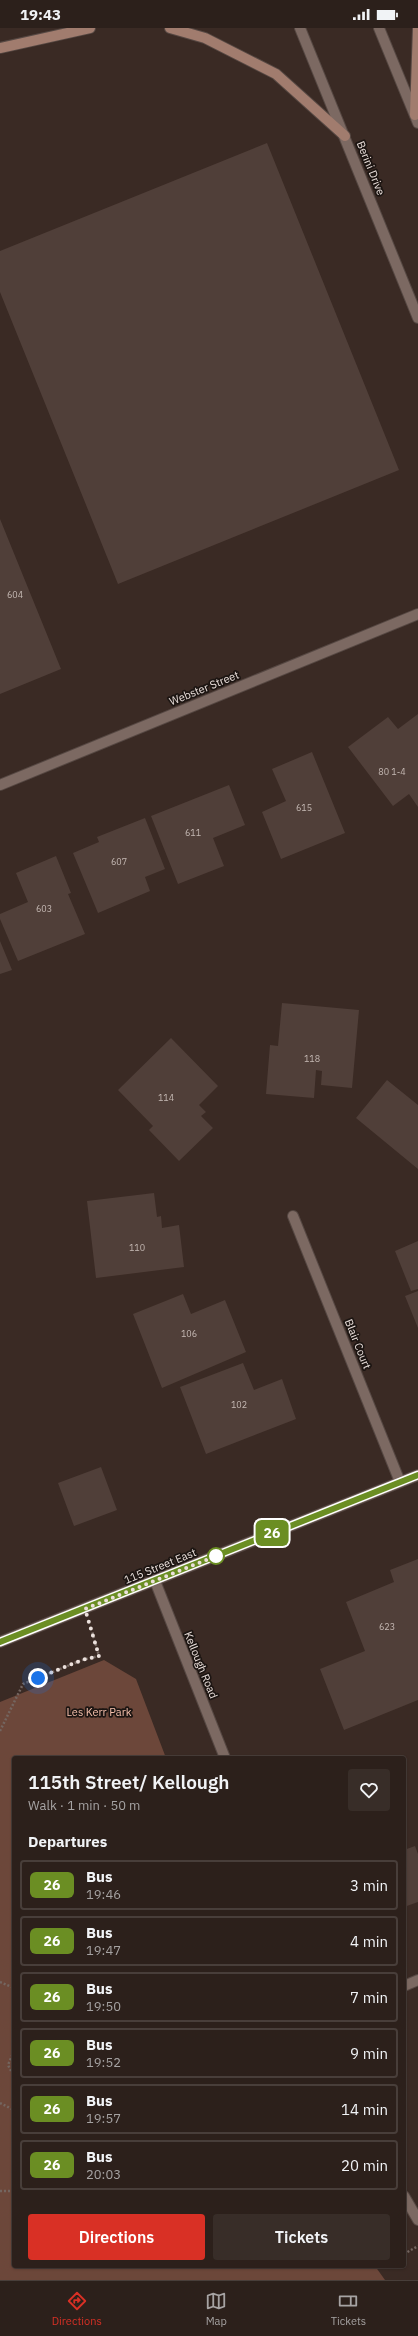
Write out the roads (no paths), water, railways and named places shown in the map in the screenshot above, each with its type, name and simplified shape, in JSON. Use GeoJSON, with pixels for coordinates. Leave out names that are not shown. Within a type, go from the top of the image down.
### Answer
{"type":"FeatureCollection","features":[{"type":"Feature","properties":{"kind":"main road"},"geometry":{"type":"LineString","coordinates":[[0,48],[90,28]]}},
{"type":"Feature","properties":{"kind":"main road"},"geometry":{"type":"LineString","coordinates":[[170,28],[205,38],[276,74],[345,136]]}},
{"type":"Feature","properties":{"kind":"main road"},"geometry":{"type":"LineString","coordinates":[[416,119],[418,28]]}},
{"type":"Feature","properties":{"kind":"street","name":"Berini Drive"},"geometry":{"type":"LineString","coordinates":[[300,28],[418,318]]}},
{"type":"Feature","properties":{"kind":"street"},"geometry":{"type":"LineString","coordinates":[[379,28],[416,119]]}},
{"type":"Feature","properties":{"kind":"street","name":"Webster Street"},"geometry":{"type":"LineString","coordinates":[[0,785],[418,614]]}},
{"type":"Feature","properties":{"kind":"street","name":"Blair Court"},"geometry":{"type":"LineString","coordinates":[[293,1216],[400,1482]]}},
{"type":"Feature","properties":{"kind":"street","name":"115 Street East"},"geometry":{"type":"LineString","coordinates":[[0,1642],[418,1475]]}},
{"type":"Feature","properties":{"kind":"street","name":"Kellough Road"},"geometry":{"type":"LineString","coordinates":[[155,1581],[224,1756]]}},
{"type":"Feature","properties":{"kind":"street"},"geometry":{"type":"LineString","coordinates":[[406,1985],[418,1980]]}},
{"type":"Feature","properties":{"kind":"street"},"geometry":{"type":"LineString","coordinates":[[406,2199],[418,2220]]}},
{"type":"Feature","properties":{"kind":"park label","name":"Les Kerr Park"},"geometry":{"type":"Point","coordinates":[99,1712]}}]}
